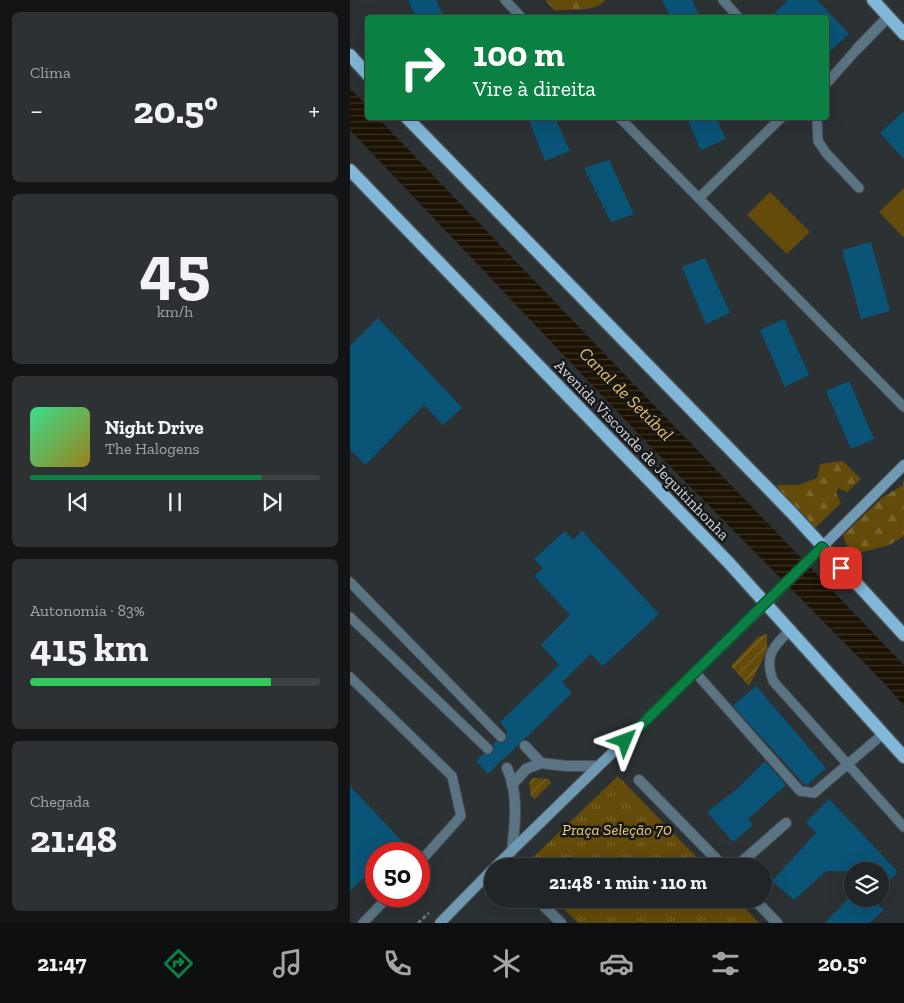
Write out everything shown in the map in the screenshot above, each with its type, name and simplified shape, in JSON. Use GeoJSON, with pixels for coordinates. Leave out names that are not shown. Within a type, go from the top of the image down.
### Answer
{"type":"FeatureCollection","features":[{"type":"Feature","properties":{"kind":"main road"},"geometry":{"type":"LineString","coordinates":[[872,0],[904,34]]}},
{"type":"Feature","properties":{"kind":"main road"},"geometry":{"type":"LineString","coordinates":[[350,55],[365,72]]}},
{"type":"Feature","properties":{"kind":"main road"},"geometry":{"type":"LineString","coordinates":[[409,120],[822,547],[904,635]]}},
{"type":"Feature","properties":{"kind":"main road","name":"Avenida Visconde de Jequitinhonha"},"geometry":{"type":"LineString","coordinates":[[350,170],[791,629],[904,757]]}},
{"type":"Feature","properties":{"kind":"main road"},"geometry":{"type":"LineString","coordinates":[[504,858],[766,603],[904,465]]}},
{"type":"Feature","properties":{"kind":"main road"},"geometry":{"type":"LineString","coordinates":[[441,922],[484,878]]}},
{"type":"Feature","properties":{"kind":"street"},"geometry":{"type":"LineString","coordinates":[[857,49],[888,17]]}},
{"type":"Feature","properties":{"kind":"street"},"geometry":{"type":"LineString","coordinates":[[525,746],[541,763]]}},
{"type":"Feature","properties":{"kind":"street"},"geometry":{"type":"LineString","coordinates":[[512,785],[526,769],[541,763],[566,766],[598,766]]}},
{"type":"Feature","properties":{"kind":"street"},"geometry":{"type":"LineString","coordinates":[[507,768],[512,785],[516,815],[512,850]]}},
{"type":"Feature","properties":{"kind":"street"},"geometry":{"type":"LineString","coordinates":[[639,780],[715,858]]}},
{"type":"Feature","properties":{"kind":"street"},"geometry":{"type":"LineString","coordinates":[[746,858],[786,822]]}},
{"type":"Feature","properties":{"kind":"street"},"geometry":{"type":"LineString","coordinates":[[546,908],[561,923]]}},
{"type":"Feature","properties":{"kind":"street"},"geometry":{"type":"LineString","coordinates":[[763,908],[777,923]]}},
{"type":"Feature","properties":{"kind":"lane"},"geometry":{"type":"LineString","coordinates":[[505,0],[519,15]]}},
{"type":"Feature","properties":{"kind":"lane"},"geometry":{"type":"LineString","coordinates":[[723,0],[736,15]]}},
{"type":"Feature","properties":{"kind":"lane"},"geometry":{"type":"LineString","coordinates":[[829,81],[857,49]]}},
{"type":"Feature","properties":{"kind":"lane"},"geometry":{"type":"LineString","coordinates":[[622,120],[904,407]]}},
{"type":"Feature","properties":{"kind":"lane"},"geometry":{"type":"LineString","coordinates":[[700,198],[780,120]]}},
{"type":"Feature","properties":{"kind":"lane"},"geometry":{"type":"LineString","coordinates":[[817,120],[818,141],[826,153],[860,188]]}},
{"type":"Feature","properties":{"kind":"lane"},"geometry":{"type":"LineString","coordinates":[[350,582],[501,737]]}},
{"type":"Feature","properties":{"kind":"lane"},"geometry":{"type":"LineString","coordinates":[[350,617],[488,749]]}},
{"type":"Feature","properties":{"kind":"lane"},"geometry":{"type":"LineString","coordinates":[[791,629],[771,653],[769,667],[773,681],[904,827]]}},
{"type":"Feature","properties":{"kind":"lane"},"geometry":{"type":"LineString","coordinates":[[695,672],[800,791],[814,793],[883,734]]}},
{"type":"Feature","properties":{"kind":"lane"},"geometry":{"type":"LineString","coordinates":[[350,677],[452,776],[460,816],[430,850]]}},
{"type":"Feature","properties":{"kind":"lane"},"geometry":{"type":"LineString","coordinates":[[363,923],[378,907]]}},
{"type":"Feature","properties":{"kind":"green space"},"geometry":{"type":"Polygon","coordinates":[[[545,0],[605,0],[596,7],[555,11],[545,0]]]}},
{"type":"Feature","properties":{"kind":"green space"},"geometry":{"type":"Polygon","coordinates":[[[904,188],[904,238],[879,212],[904,188]]]}},
{"type":"Feature","properties":{"kind":"green space"},"geometry":{"type":"Polygon","coordinates":[[[770,192],[810,232],[787,254],[747,215],[770,192]]]}},
{"type":"Feature","properties":{"kind":"green space"},"geometry":{"type":"Polygon","coordinates":[[[843,461],[861,479],[847,492],[838,488],[836,493],[841,503],[812,531],[776,490],[778,485],[799,485],[817,478],[820,464],[843,461]]]}},
{"type":"Feature","properties":{"kind":"green space"},"geometry":{"type":"Polygon","coordinates":[[[904,479],[904,536],[889,545],[850,555],[843,535],[883,497],[903,485],[904,479]]]}},
{"type":"Feature","properties":{"kind":"green space"},"geometry":{"type":"Polygon","coordinates":[[[767,634],[767,651],[749,686],[731,666],[758,637],[767,634]]]}},
{"type":"Feature","properties":{"kind":"green space","name":"Praça Seleção 70"},"geometry":{"type":"Polygon","coordinates":[[[618,776],[697,858],[532,858],[618,776]]]}},
{"type":"Feature","properties":{"kind":"green space"},"geometry":{"type":"Polygon","coordinates":[[[533,778],[549,779],[551,783],[535,799],[531,796],[529,783],[533,778]]]}},
{"type":"Feature","properties":{"kind":"green space"},"geometry":{"type":"Polygon","coordinates":[[[563,908],[745,908],[759,923],[578,923],[563,908]]]}},
{"type":"Feature","properties":{"kind":"water","name":"Canal de Setúbal"},"geometry":{"type":"Polygon","coordinates":[[[350,88],[365,104],[365,120],[380,120],[904,665],[904,706],[885,684],[650,446],[350,130],[350,88]]]}},
{"type":"Feature","properties":{"kind":"building"},"geometry":{"type":"Polygon","coordinates":[[[408,0],[436,0],[443,15],[415,15],[408,0]]]}},
{"type":"Feature","properties":{"kind":"building"},"geometry":{"type":"Polygon","coordinates":[[[662,0],[692,0],[699,15],[670,15],[662,0]]]}},
{"type":"Feature","properties":{"kind":"building"},"geometry":{"type":"Polygon","coordinates":[[[788,0],[817,0],[849,34],[829,52],[829,15],[772,15],[788,0]]]}},
{"type":"Feature","properties":{"kind":"building"},"geometry":{"type":"Polygon","coordinates":[[[904,111],[904,159],[880,133],[904,111]]]}},
{"type":"Feature","properties":{"kind":"building"},"geometry":{"type":"Polygon","coordinates":[[[529,120],[556,120],[570,151],[545,161],[529,120]]]}},
{"type":"Feature","properties":{"kind":"building"},"geometry":{"type":"Polygon","coordinates":[[[688,120],[717,120],[726,139],[701,150],[688,120]]]}},
{"type":"Feature","properties":{"kind":"building"},"geometry":{"type":"Polygon","coordinates":[[[609,160],[634,214],[611,222],[584,168],[609,160]]]}},
{"type":"Feature","properties":{"kind":"building"},"geometry":{"type":"Polygon","coordinates":[[[871,242],[890,311],[861,319],[842,250],[871,242]]]}},
{"type":"Feature","properties":{"kind":"building"},"geometry":{"type":"Polygon","coordinates":[[[705,258],[730,313],[706,324],[682,267],[705,258]]]}},
{"type":"Feature","properties":{"kind":"building"},"geometry":{"type":"Polygon","coordinates":[[[378,318],[462,408],[443,425],[424,405],[365,465],[350,449],[350,346],[378,318]]]}},
{"type":"Feature","properties":{"kind":"building"},"geometry":{"type":"Polygon","coordinates":[[[784,319],[809,375],[785,387],[760,330],[784,319]]]}},
{"type":"Feature","properties":{"kind":"building"},"geometry":{"type":"Polygon","coordinates":[[[849,381],[874,439],[851,449],[826,391],[849,381]]]}},
{"type":"Feature","properties":{"kind":"building"},"geometry":{"type":"Polygon","coordinates":[[[565,531],[573,540],[582,531],[659,614],[603,666],[591,654],[562,682],[572,693],[488,774],[476,761],[484,753],[492,754],[494,750],[493,745],[496,741],[502,743],[506,741],[507,731],[500,722],[559,665],[541,645],[570,615],[534,576],[543,568],[534,559],[565,531]]]}},
{"type":"Feature","properties":{"kind":"building"},"geometry":{"type":"Polygon","coordinates":[[[756,686],[826,768],[806,786],[733,706],[756,686]]]}},
{"type":"Feature","properties":{"kind":"building"},"geometry":{"type":"Polygon","coordinates":[[[765,761],[786,785],[748,819],[753,825],[733,842],[707,812],[736,790],[765,761]]]}},
{"type":"Feature","properties":{"kind":"building"},"geometry":{"type":"Polygon","coordinates":[[[350,786],[402,841],[365,842],[365,877],[350,891],[350,786]]]}},
{"type":"Feature","properties":{"kind":"building"},"geometry":{"type":"Polygon","coordinates":[[[829,799],[889,862],[844,862],[844,871],[826,871],[794,900],[772,881],[816,833],[806,822],[829,799]]]}},
{"type":"Feature","properties":{"kind":"building"},"geometry":{"type":"Polygon","coordinates":[[[889,862],[898,872],[889,881],[889,862]]]}},
{"type":"Feature","properties":{"kind":"building"},"geometry":{"type":"Polygon","coordinates":[[[844,903],[844,907],[881,907],[884,910],[870,923],[825,923],[844,903]]]}},
{"type":"Feature","properties":{"kind":"route"},"geometry":{"type":"LineString","coordinates":[[625,741],[822,547],[841,568]]}}]}
